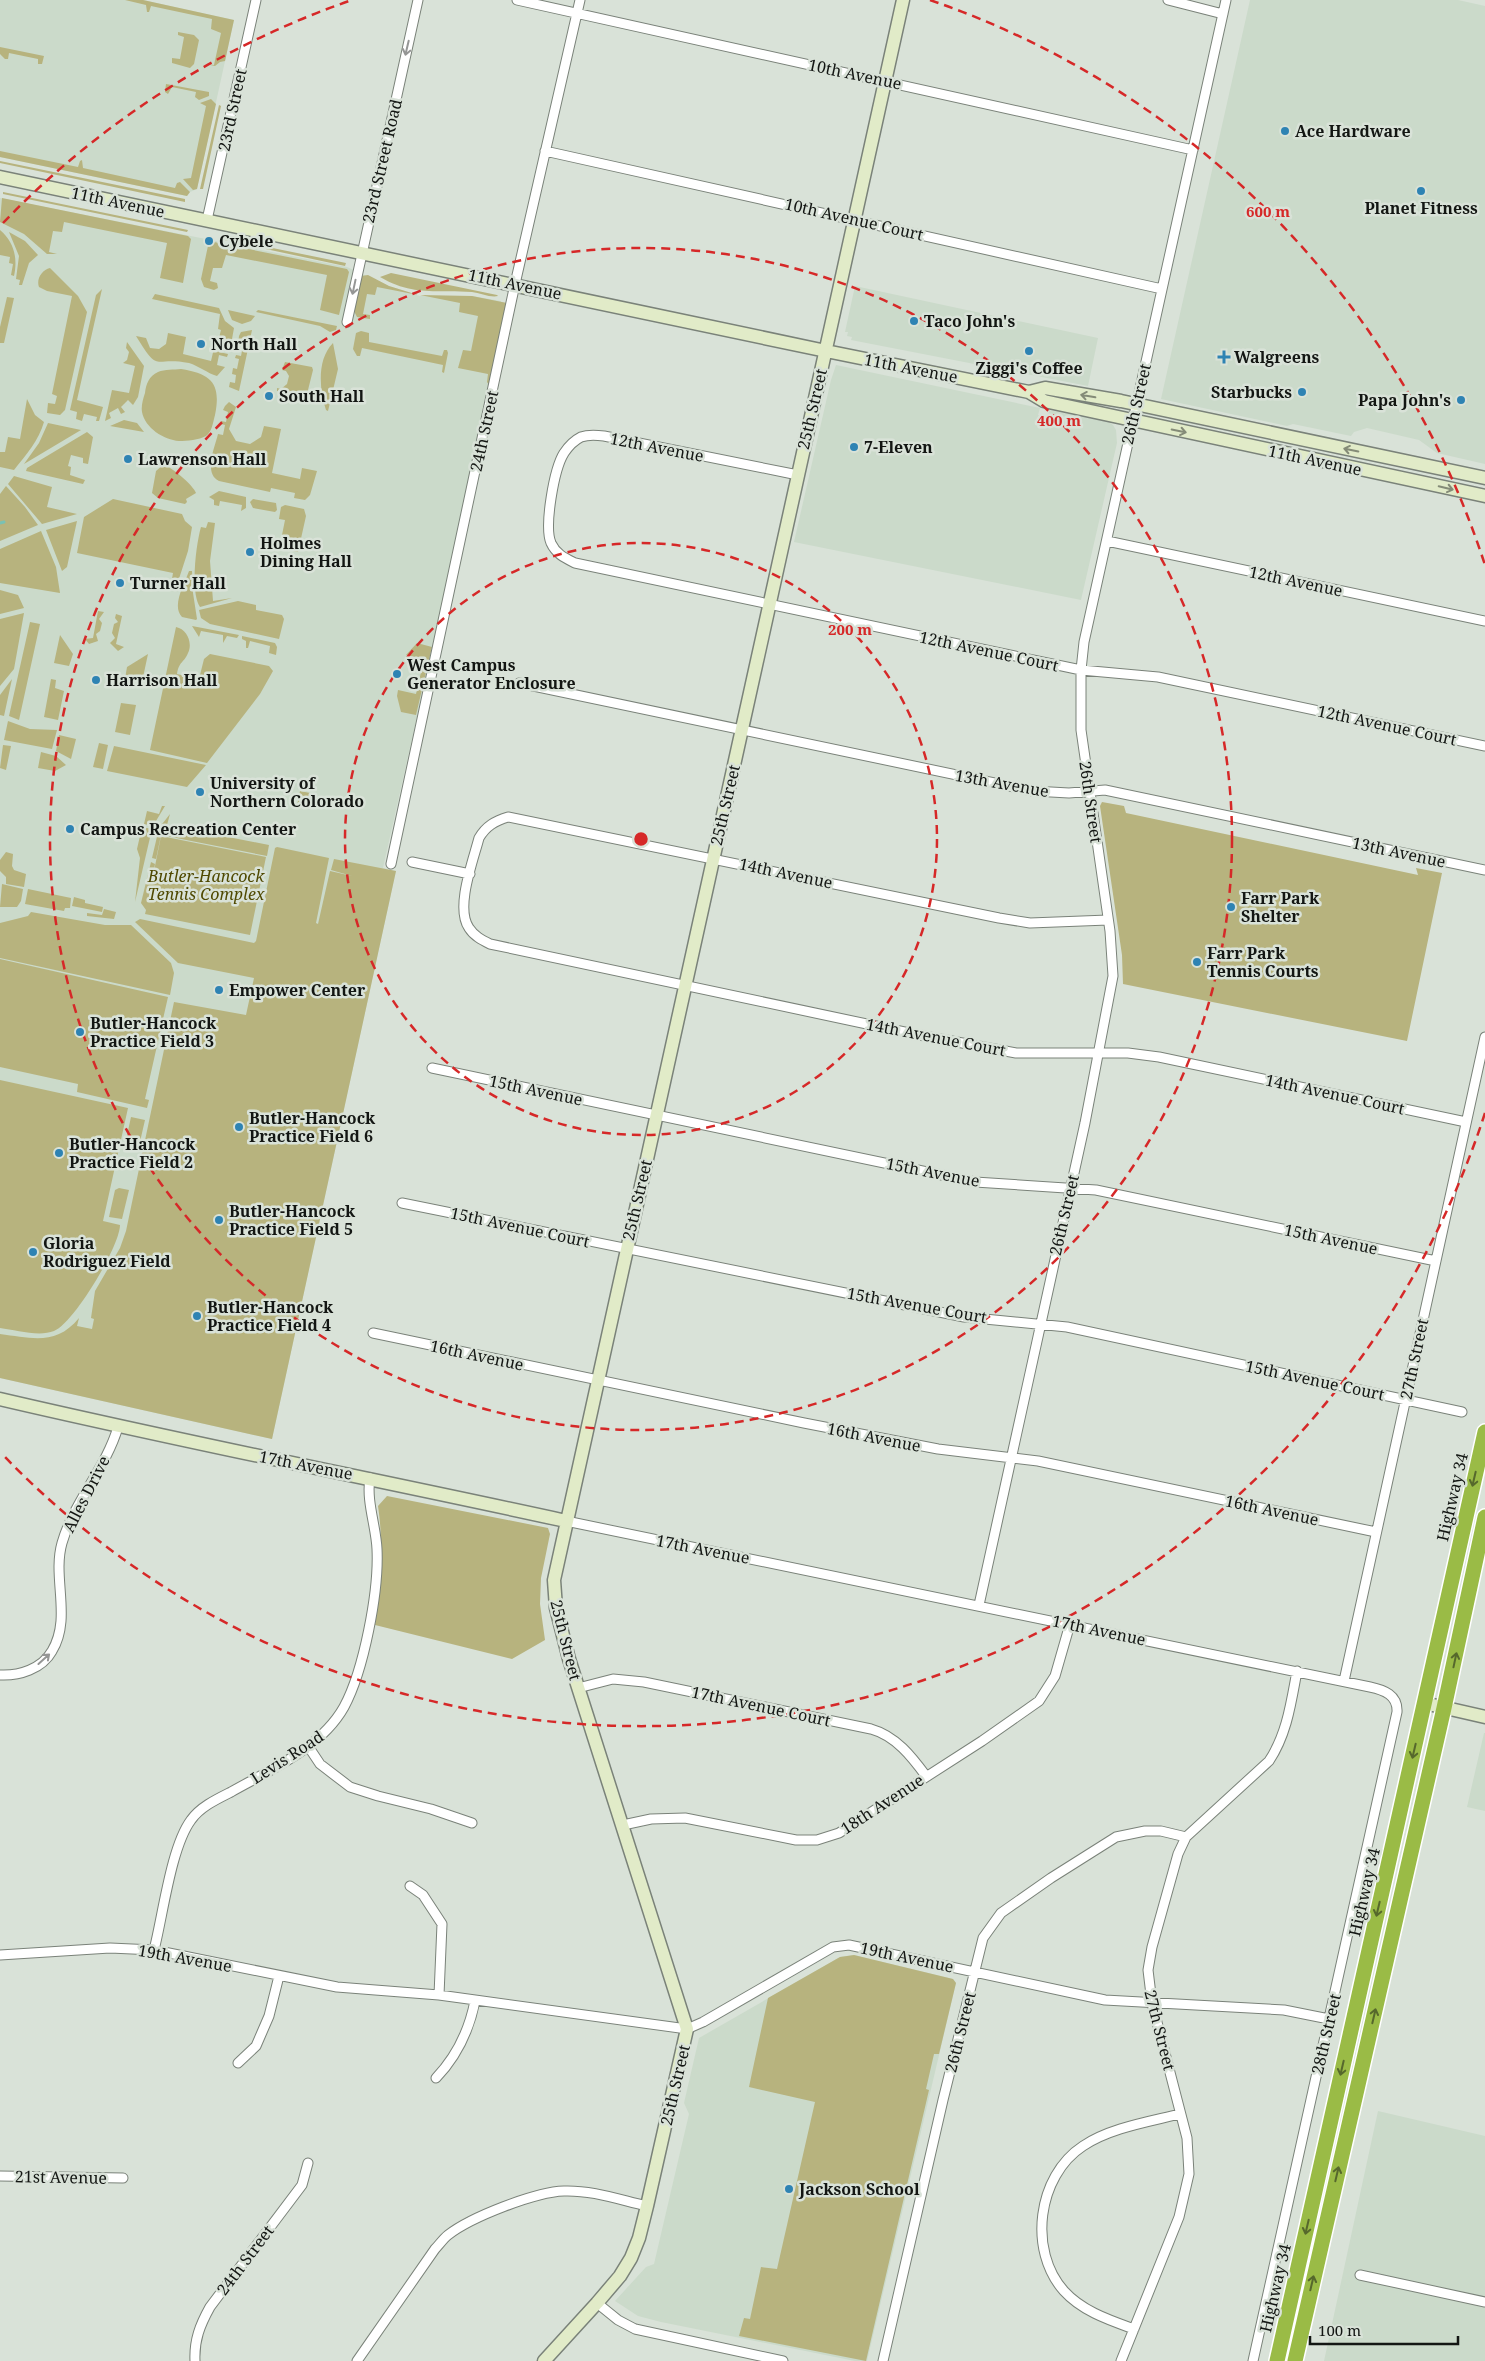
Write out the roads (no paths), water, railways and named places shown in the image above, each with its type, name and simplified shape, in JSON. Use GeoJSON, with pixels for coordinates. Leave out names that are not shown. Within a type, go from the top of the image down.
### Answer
{"type":"FeatureCollection","features":[{"type":"Feature","properties":{"kind":"highway","name":"Highway 34"},"geometry":{"type":"LineString","coordinates":[[1277,2361],[1485,1432]]}},
{"type":"Feature","properties":{"kind":"highway"},"geometry":{"type":"LineString","coordinates":[[1296,2361],[1444,1708],[1485,1517]]}},
{"type":"Feature","properties":{"kind":"street","name":"23rd Street"},"geometry":{"type":"LineString","coordinates":[[207,220],[256,0]]}},
{"type":"Feature","properties":{"kind":"street","name":"23rd Street Road"},"geometry":{"type":"LineString","coordinates":[[347,322],[418,0]]}},
{"type":"Feature","properties":{"kind":"street","name":"10th Avenue"},"geometry":{"type":"LineString","coordinates":[[516,0],[885,80],[1193,150]]}},
{"type":"Feature","properties":{"kind":"street","name":"24th Street"},"geometry":{"type":"LineString","coordinates":[[391,864],[515,284],[580,0]]}},
{"type":"Feature","properties":{"kind":"street","name":"25th Street"},"geometry":{"type":"LineString","coordinates":[[544,2361],[620,2276],[631,2258],[639,2238],[647,2206],[687,2028],[578,1688],[560,1626],[554,1592],[554,1580],[903,0]]}},
{"type":"Feature","properties":{"kind":"street"},"geometry":{"type":"LineString","coordinates":[[1168,0],[1223,14]]}},
{"type":"Feature","properties":{"kind":"street","name":"26th Street"},"geometry":{"type":"LineString","coordinates":[[979,1605],[1100,1053],[1113,976],[1108,920],[1088,790],[1081,730],[1080,670],[1084,642],[1226,0]]}},
{"type":"Feature","properties":{"kind":"street","name":"10th Avenue Court"},"geometry":{"type":"LineString","coordinates":[[545,151],[1162,289]]}},
{"type":"Feature","properties":{"kind":"street","name":"11th Avenue"},"geometry":{"type":"LineString","coordinates":[[0,177],[1029,392],[1044,401],[1485,496]]}},
{"type":"Feature","properties":{"kind":"street","name":"11th Avenue"},"geometry":{"type":"LineString","coordinates":[[1029,392],[1045,388],[1136,404],[1485,478]]}},
{"type":"Feature","properties":{"kind":"street","name":"12th Avenue"},"geometry":{"type":"LineString","coordinates":[[553,494],[565,452],[581,437],[592,435],[798,475]]}},
{"type":"Feature","properties":{"kind":"street","name":"12th Avenue Court"},"geometry":{"type":"LineString","coordinates":[[553,494],[548,534],[555,549],[564,558],[575,562],[1080,670],[1158,677],[1485,746]]}},
{"type":"Feature","properties":{"kind":"street","name":"12th Avenue"},"geometry":{"type":"LineString","coordinates":[[1107,541],[1485,621]]}},
{"type":"Feature","properties":{"kind":"street","name":"13th Avenue"},"geometry":{"type":"LineString","coordinates":[[519,683],[1033,791],[1068,793],[1105,790],[1485,870]]}},
{"type":"Feature","properties":{"kind":"street","name":"14th Avenue"},"geometry":{"type":"LineString","coordinates":[[470,874],[478,838],[483,830],[492,822],[508,817],[999,918],[1030,923],[1108,920]]}},
{"type":"Feature","properties":{"kind":"street"},"geometry":{"type":"LineString","coordinates":[[412,862],[470,874]]}},
{"type":"Feature","properties":{"kind":"street","name":"14th Avenue Court"},"geometry":{"type":"LineString","coordinates":[[470,874],[462,909],[468,927],[479,938],[490,944],[914,1034],[1016,1053],[1128,1053],[1159,1057],[1466,1122]]}},
{"type":"Feature","properties":{"kind":"street","name":"27th Street"},"geometry":{"type":"LineString","coordinates":[[1344,1681],[1485,1037]]}},
{"type":"Feature","properties":{"kind":"street","name":"15th Avenue"},"geometry":{"type":"LineString","coordinates":[[432,1068],[975,1182],[1096,1190],[1436,1261]]}},
{"type":"Feature","properties":{"kind":"street","name":"15th Avenue Court"},"geometry":{"type":"LineString","coordinates":[[402,1203],[964,1317],[1040,1323],[1077,1329],[1462,1412]]}},
{"type":"Feature","properties":{"kind":"street","name":"16th Avenue"},"geometry":{"type":"LineString","coordinates":[[373,1333],[598,1381],[938,1449],[1011,1457],[1376,1532]]}},
{"type":"Feature","properties":{"kind":"street","name":"17th Avenue"},"geometry":{"type":"LineString","coordinates":[[0,1399],[118,1426],[566,1521],[1344,1681],[1385,1691],[1391,1695],[1397,1707]]}},
{"type":"Feature","properties":{"kind":"street","name":"Alles Drive"},"geometry":{"type":"LineString","coordinates":[[0,1675],[10,1676],[27,1672],[43,1662],[52,1652],[57,1642],[61,1621],[58,1561],[70,1520],[112,1444],[118,1426]]}},
{"type":"Feature","properties":{"kind":"street","name":"Levis Road"},"geometry":{"type":"LineString","coordinates":[[154,1950],[177,1849],[190,1820],[209,1804],[277,1766],[308,1746],[327,1730],[346,1704],[370,1622],[377,1564],[374,1519],[368,1490],[370,1478]]}},
{"type":"Feature","properties":{"kind":"street","name":"18th Avenue"},"geometry":{"type":"LineString","coordinates":[[623,1825],[651,1819],[685,1818],[790,1839],[817,1840],[849,1828],[982,1741],[1039,1701],[1055,1676],[1070,1624]]}},
{"type":"Feature","properties":{"kind":"street","name":"27th Street"},"geometry":{"type":"LineString","coordinates":[[1121,2361],[1179,2217],[1185,2198],[1189,2159],[1187,2138],[1152,2003],[1148,1970],[1152,1947],[1178,1854],[1186,1838],[1269,1761],[1284,1732],[1298,1671]]}},
{"type":"Feature","properties":{"kind":"street","name":"17th Avenue Court"},"geometry":{"type":"LineString","coordinates":[[578,1688],[613,1679],[644,1682],[871,1729],[885,1735],[904,1749],[926,1776]]}},
{"type":"Feature","properties":{"kind":"street"},"geometry":{"type":"LineString","coordinates":[[1424,1703],[1485,1717]]}},
{"type":"Feature","properties":{"kind":"street","name":"28th Street"},"geometry":{"type":"LineString","coordinates":[[1253,2361],[1397,1707]]}},
{"type":"Feature","properties":{"kind":"street"},"geometry":{"type":"LineString","coordinates":[[308,1746],[320,1764],[350,1786],[378,1796],[431,1809],[472,1824]]}},
{"type":"Feature","properties":{"kind":"street","name":"26th Street"},"geometry":{"type":"LineString","coordinates":[[883,2361],[983,1938],[1001,1913],[1103,1843],[1136,1831],[1161,1832],[1186,1838]]}},
{"type":"Feature","properties":{"kind":"street"},"geometry":{"type":"LineString","coordinates":[[410,1886],[423,1895],[442,1924],[439,1995]]}},
{"type":"Feature","properties":{"kind":"street","name":"19th Avenue"},"geometry":{"type":"LineString","coordinates":[[0,1955],[110,1948],[154,1950],[337,1987],[439,1995],[687,2028],[703,2022],[833,1947],[863,1946],[1105,2000],[1284,2010],[1329,2019]]}},
{"type":"Feature","properties":{"kind":"street"},"geometry":{"type":"LineString","coordinates":[[238,2062],[256,2046],[269,2016],[279,1976]]}},
{"type":"Feature","properties":{"kind":"street"},"geometry":{"type":"LineString","coordinates":[[436,2078],[452,2062],[458,2051],[471,2023],[475,2001]]}},
{"type":"Feature","properties":{"kind":"street"},"geometry":{"type":"LineString","coordinates":[[1134,2329],[1094,2313],[1064,2291],[1050,2269],[1041,2241],[1046,2202],[1055,2177],[1068,2159],[1082,2146],[1113,2133],[1180,2114]]}},
{"type":"Feature","properties":{"kind":"street","name":"24th Street"},"geometry":{"type":"LineString","coordinates":[[195,2361],[195,2342],[200,2324],[210,2307],[302,2185],[308,2163]]}},
{"type":"Feature","properties":{"kind":"street","name":"21st Avenue"},"geometry":{"type":"LineString","coordinates":[[0,2176],[123,2178]]}},
{"type":"Feature","properties":{"kind":"street"},"geometry":{"type":"LineString","coordinates":[[357,2361],[435,2249],[447,2236],[471,2222],[528,2198],[564,2191],[590,2193],[647,2206]]}},
{"type":"Feature","properties":{"kind":"street"},"geometry":{"type":"LineString","coordinates":[[1360,2275],[1485,2302]]}},
{"type":"Feature","properties":{"kind":"street"},"geometry":{"type":"LineString","coordinates":[[597,2303],[618,2320],[636,2329],[783,2361]]}},
{"type":"Feature","properties":{"kind":"waterway"},"geometry":{"type":"LineString","coordinates":[[0,523],[4,522]]}},
{"type":"Feature","properties":{"kind":"place","name":"Ace Hardware"},"geometry":{"type":"Point","coordinates":[1285,131]}},
{"type":"Feature","properties":{"kind":"place","name":"Planet Fitness"},"geometry":{"type":"Point","coordinates":[1421,191]}},
{"type":"Feature","properties":{"kind":"place","name":"Cybele"},"geometry":{"type":"Point","coordinates":[209,241]}},
{"type":"Feature","properties":{"kind":"place","name":"Taco John's"},"geometry":{"type":"Point","coordinates":[914,321]}},
{"type":"Feature","properties":{"kind":"place","name":"North Hall"},"geometry":{"type":"Point","coordinates":[201,344]}},
{"type":"Feature","properties":{"kind":"place","name":"Ziggi's Coffee"},"geometry":{"type":"Point","coordinates":[1029,351]}},
{"type":"Feature","properties":{"kind":"place","name":"Walgreens"},"geometry":{"type":"Point","coordinates":[1224,357]}},
{"type":"Feature","properties":{"kind":"place","name":"Starbucks"},"geometry":{"type":"Point","coordinates":[1302,392]}},
{"type":"Feature","properties":{"kind":"place","name":"South Hall"},"geometry":{"type":"Point","coordinates":[269,396]}},
{"type":"Feature","properties":{"kind":"place","name":"Papa John's"},"geometry":{"type":"Point","coordinates":[1461,400]}},
{"type":"Feature","properties":{"kind":"place","name":"7-Eleven"},"geometry":{"type":"Point","coordinates":[854,447]}},
{"type":"Feature","properties":{"kind":"place","name":"Lawrenson Hall"},"geometry":{"type":"Point","coordinates":[128,459]}},
{"type":"Feature","properties":{"kind":"place","name":"Holmes Dining Hall"},"geometry":{"type":"Point","coordinates":[250,552]}},
{"type":"Feature","properties":{"kind":"place","name":"Turner Hall"},"geometry":{"type":"Point","coordinates":[120,583]}},
{"type":"Feature","properties":{"kind":"place","name":"West Campus Generator Enclosure"},"geometry":{"type":"Point","coordinates":[397,674]}},
{"type":"Feature","properties":{"kind":"place","name":"Harrison Hall"},"geometry":{"type":"Point","coordinates":[96,680]}},
{"type":"Feature","properties":{"kind":"place","name":"University of Northern Colorado"},"geometry":{"type":"Point","coordinates":[200,792]}},
{"type":"Feature","properties":{"kind":"place","name":"Campus Recreation Center"},"geometry":{"type":"Point","coordinates":[70,829]}},
{"type":"Feature","properties":{"kind":"place","name":"Farr Park Shelter"},"geometry":{"type":"Point","coordinates":[1231,907]}},
{"type":"Feature","properties":{"kind":"place","name":"Farr Park Tennis Courts"},"geometry":{"type":"Point","coordinates":[1197,962]}},
{"type":"Feature","properties":{"kind":"place","name":"Empower Center"},"geometry":{"type":"Point","coordinates":[219,990]}},
{"type":"Feature","properties":{"kind":"place","name":"Butler-Hancock Practice Field 3"},"geometry":{"type":"Point","coordinates":[80,1032]}},
{"type":"Feature","properties":{"kind":"place","name":"Butler-Hancock Practice Field 6"},"geometry":{"type":"Point","coordinates":[239,1127]}},
{"type":"Feature","properties":{"kind":"place","name":"Butler-Hancock Practice Field 2"},"geometry":{"type":"Point","coordinates":[59,1153]}},
{"type":"Feature","properties":{"kind":"place","name":"Butler-Hancock Practice Field 5"},"geometry":{"type":"Point","coordinates":[219,1220]}},
{"type":"Feature","properties":{"kind":"place","name":"Gloria Rodriguez Field"},"geometry":{"type":"Point","coordinates":[33,1252]}},
{"type":"Feature","properties":{"kind":"place","name":"Butler-Hancock Practice Field 4"},"geometry":{"type":"Point","coordinates":[197,1316]}},
{"type":"Feature","properties":{"kind":"place","name":"Jackson School"},"geometry":{"type":"Point","coordinates":[789,2189]}},
{"type":"Feature","properties":{"kind":"park label","name":"Butler-Hancock Tennis Complex"},"geometry":{"type":"Point","coordinates":[206,885]}}]}
